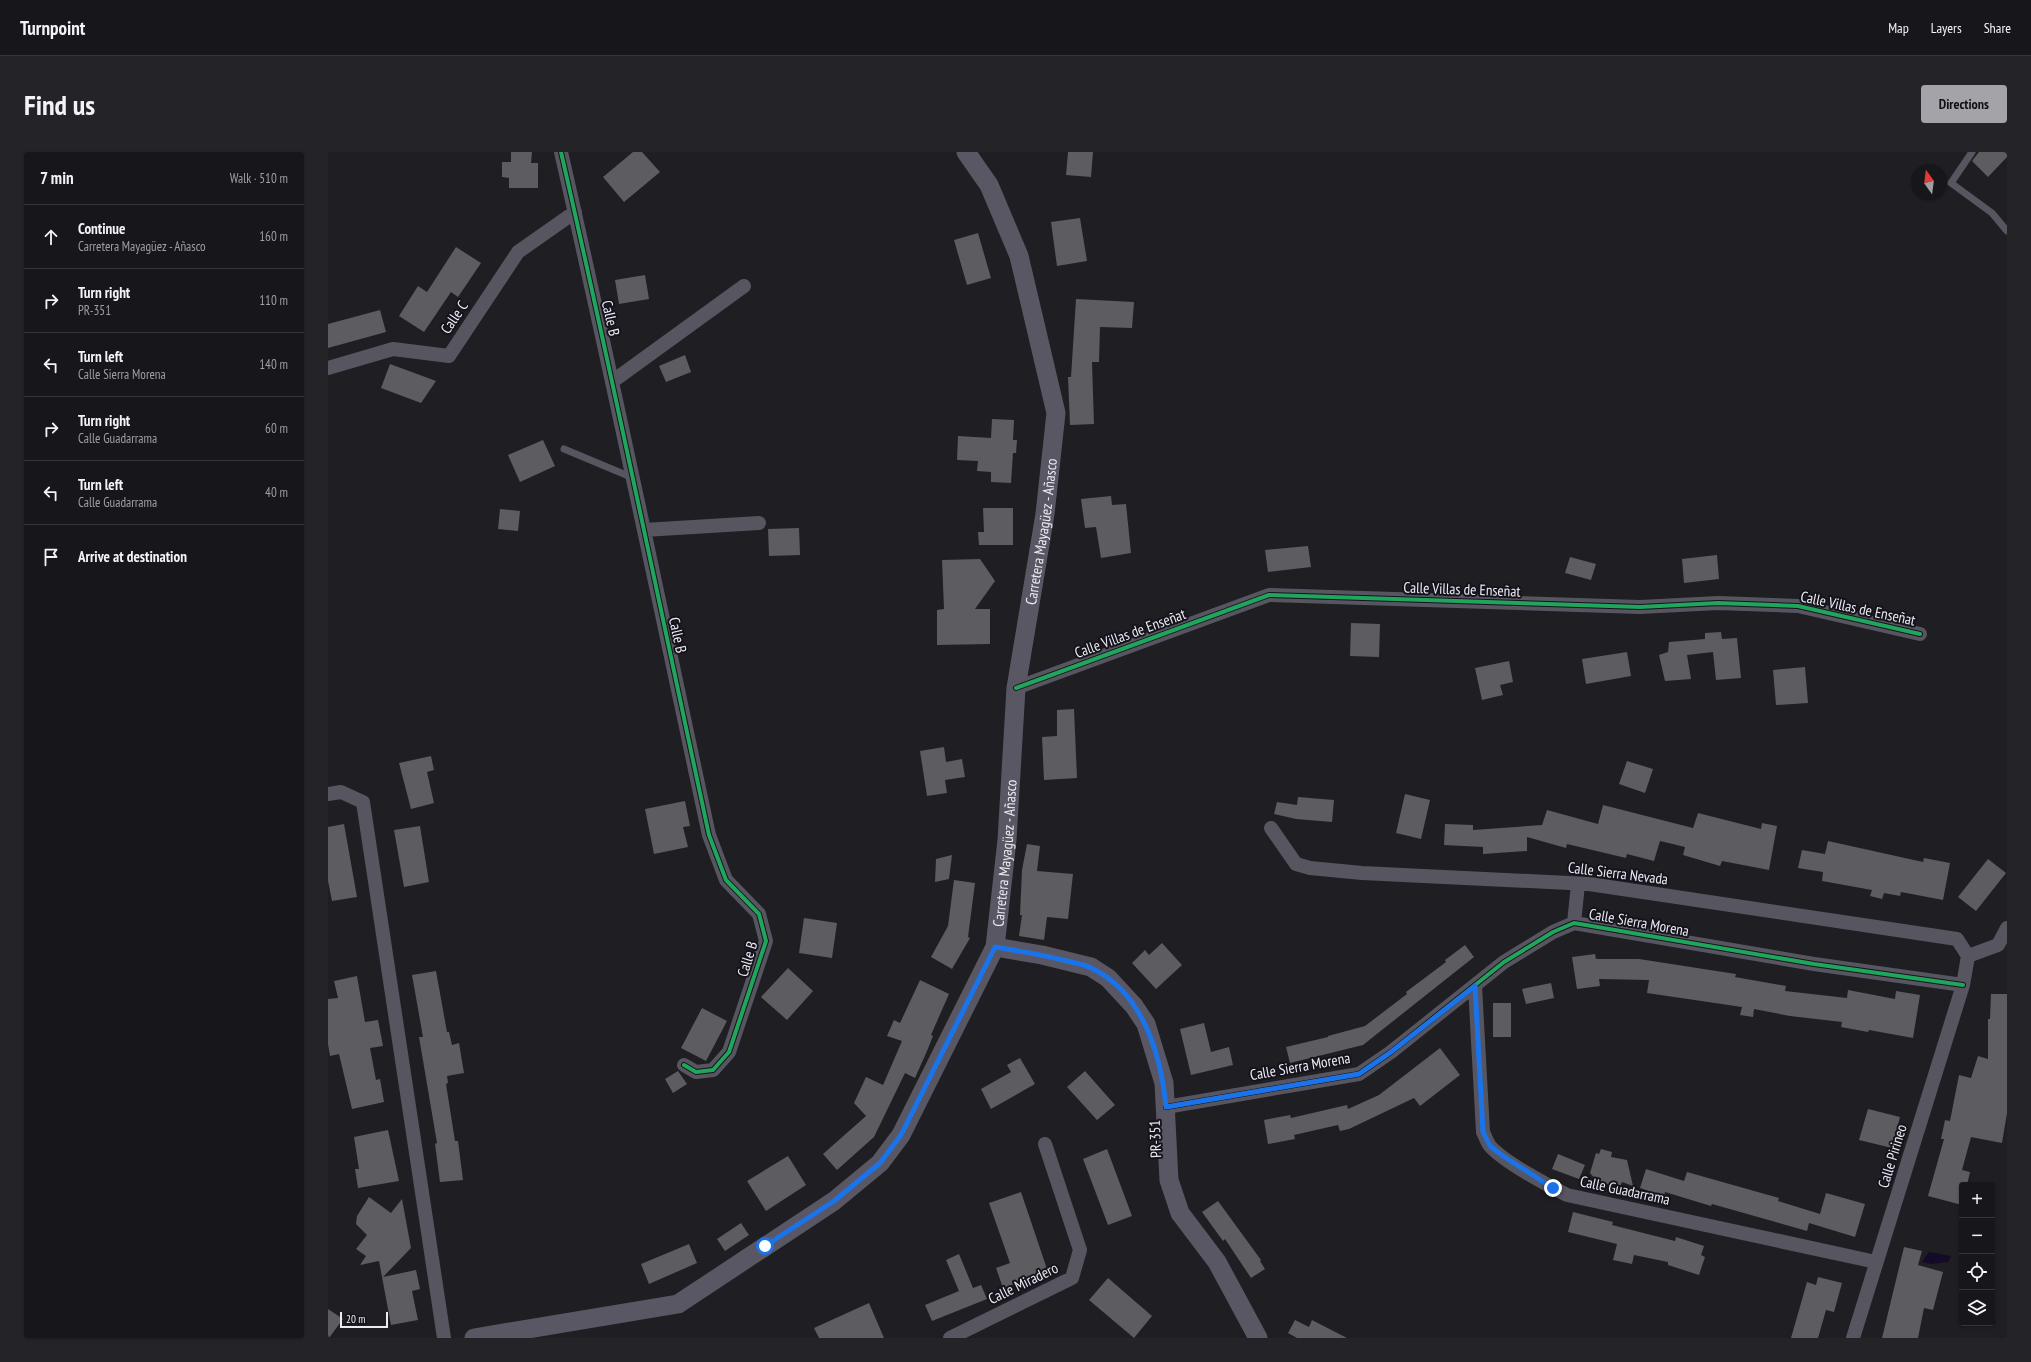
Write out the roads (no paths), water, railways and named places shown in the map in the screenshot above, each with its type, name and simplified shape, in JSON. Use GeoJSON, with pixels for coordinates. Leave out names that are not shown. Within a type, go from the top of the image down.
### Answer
{"type":"FeatureCollection","features":[{"type":"Feature","properties":{"kind":"main road","name":"Carretera Mayagüez - Añasco"},"geometry":{"type":"LineString","coordinates":[[474,1338],[678,1304],[834,1201],[880,1163],[901,1135],[995,947],[1007,840],[1016,688],[1045,514],[1056,413],[1019,256],[989,185],[966,152]]}},
{"type":"Feature","properties":{"kind":"main road","name":"PR-351"},"geometry":{"type":"LineString","coordinates":[[995,947],[1042,955],[1091,967],[1108,978],[1134,1006],[1146,1024],[1164,1083],[1168,1180],[1180,1213],[1218,1262],[1258,1338]]}},
{"type":"Feature","properties":{"kind":"street","name":"Calle B"},"geometry":{"type":"LineString","coordinates":[[561,152],[613,381],[631,476],[644,530],[709,835],[726,880],[759,914],[766,941],[729,1052],[713,1070],[696,1072],[684,1065]]}},
{"type":"Feature","properties":{"kind":"street","name":"Calle C"},"geometry":{"type":"LineString","coordinates":[[328,368],[393,349],[449,356],[518,252],[575,212]]}},
{"type":"Feature","properties":{"kind":"street"},"geometry":{"type":"LineString","coordinates":[[613,381],[744,286]]}},
{"type":"Feature","properties":{"kind":"street"},"geometry":{"type":"LineString","coordinates":[[644,530],[759,523]]}},
{"type":"Feature","properties":{"kind":"street","name":"Calle Villas de Enseñat"},"geometry":{"type":"LineString","coordinates":[[1016,688],[1269,596],[1640,607],[1718,603],[1798,606],[1920,634]]}},
{"type":"Feature","properties":{"kind":"street"},"geometry":{"type":"LineString","coordinates":[[328,794],[341,792],[363,802],[444,1338]]}},
{"type":"Feature","properties":{"kind":"street","name":"Calle Sierra Nevada"},"geometry":{"type":"LineString","coordinates":[[1271,828],[1296,864],[1310,868],[1362,873],[1578,884],[1786,912],[1957,939],[1968,956]]}},
{"type":"Feature","properties":{"kind":"street"},"geometry":{"type":"LineString","coordinates":[[1574,923],[1578,884]]}},
{"type":"Feature","properties":{"kind":"street","name":"Calle Sierra Morena"},"geometry":{"type":"LineString","coordinates":[[1166,1107],[1359,1074],[1391,1052],[1504,962],[1553,932],[1574,923],[1814,964],[1963,985]]}},
{"type":"Feature","properties":{"kind":"street"},"geometry":{"type":"LineString","coordinates":[[1968,956],[1998,945],[2007,928]]}},
{"type":"Feature","properties":{"kind":"street","name":"Calle Pirineo"},"geometry":{"type":"LineString","coordinates":[[1853,1338],[1963,985],[1968,956]]}},
{"type":"Feature","properties":{"kind":"street","name":"Calle Guadarrama"},"geometry":{"type":"LineString","coordinates":[[1475,986],[1483,1132],[1490,1146],[1533,1177],[1568,1195],[1876,1262]]}},
{"type":"Feature","properties":{"kind":"street","name":"Calle Miradero"},"geometry":{"type":"LineString","coordinates":[[950,1338],[1072,1278],[1080,1250],[1044,1144]]}},
{"type":"Feature","properties":{"kind":"lane"},"geometry":{"type":"LineString","coordinates":[[1972,152],[1951,183],[1992,213],[2007,232]]}},
{"type":"Feature","properties":{"kind":"lane"},"geometry":{"type":"LineString","coordinates":[[564,449],[631,476]]}}]}
